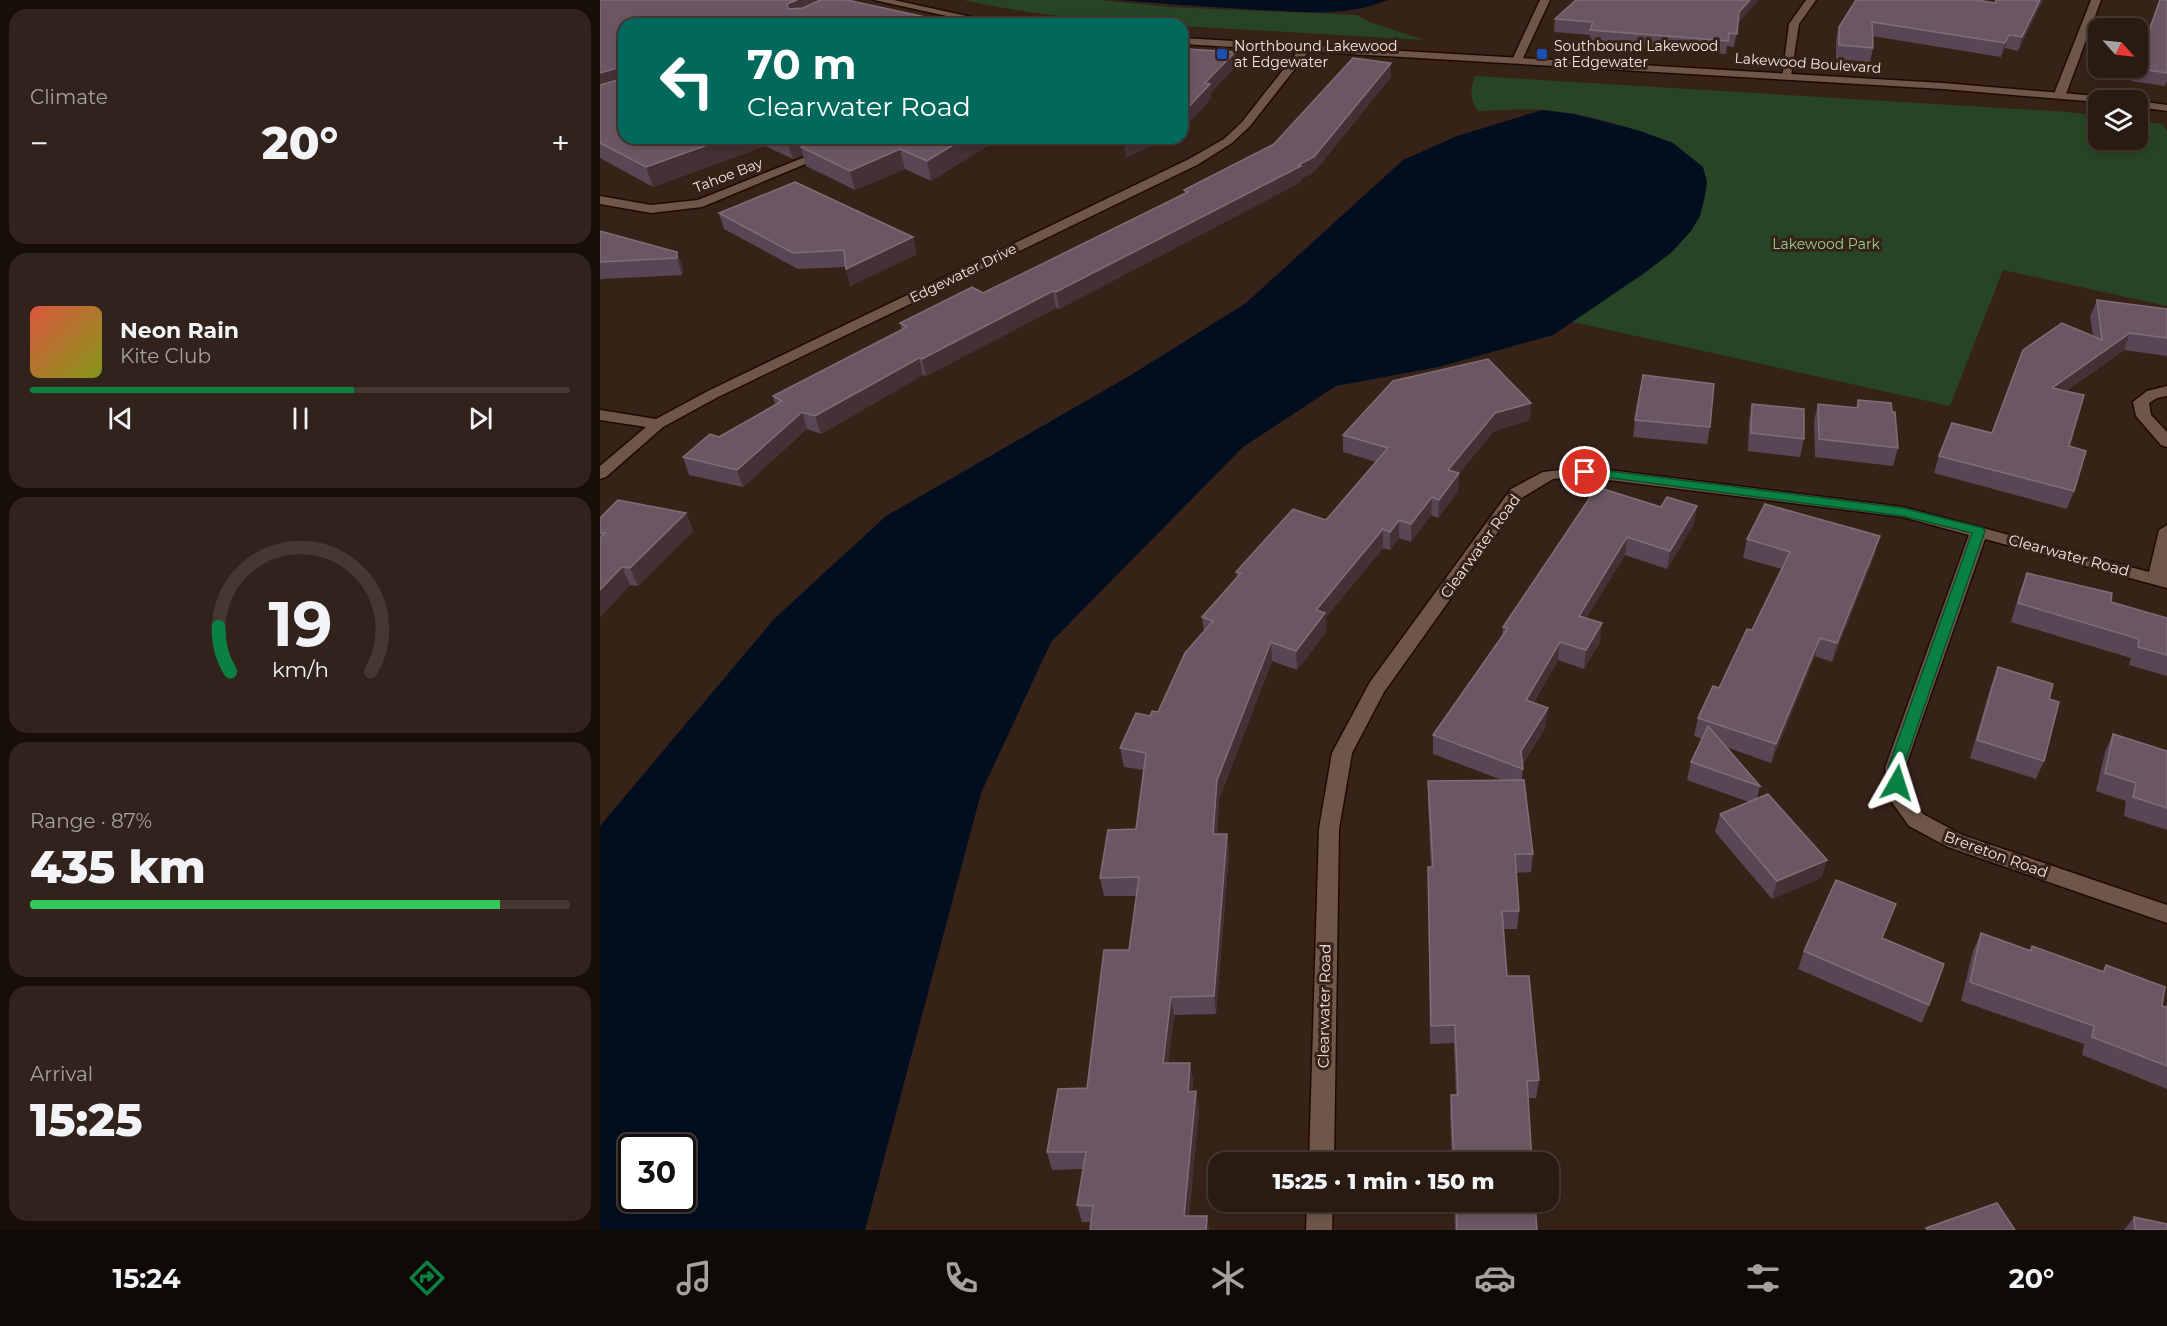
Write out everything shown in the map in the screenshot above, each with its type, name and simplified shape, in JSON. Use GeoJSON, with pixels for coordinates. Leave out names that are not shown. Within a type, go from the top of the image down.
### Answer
{"type":"FeatureCollection","features":[{"type":"Feature","properties":{"kind":"street"},"geometry":{"type":"LineString","coordinates":[[879,0],[969,18]]}},
{"type":"Feature","properties":{"kind":"street"},"geometry":{"type":"LineString","coordinates":[[1517,60],[1545,0]]}},
{"type":"Feature","properties":{"kind":"street"},"geometry":{"type":"LineString","coordinates":[[1786,76],[1794,24],[1811,0]]}},
{"type":"Feature","properties":{"kind":"street"},"geometry":{"type":"LineString","coordinates":[[2060,94],[2096,0]]}},
{"type":"Feature","properties":{"kind":"street","name":"Lakewood Boulevard"},"geometry":{"type":"LineString","coordinates":[[1188,42],[1786,76],[2088,97]]}},
{"type":"Feature","properties":{"kind":"street","name":"Edgewater Drive"},"geometry":{"type":"LineString","coordinates":[[600,474],[658,424],[713,394],[1193,162],[1228,141],[1246,123],[1305,49]]}},
{"type":"Feature","properties":{"kind":"street"},"geometry":{"type":"LineString","coordinates":[[2148,105],[2167,108]]}},
{"type":"Feature","properties":{"kind":"street","name":"Tahoe Bay"},"geometry":{"type":"LineString","coordinates":[[600,200],[641,210],[680,208],[702,202],[847,144]]}},
{"type":"Feature","properties":{"kind":"street"},"geometry":{"type":"LineString","coordinates":[[2167,391],[2152,394],[2141,402],[2144,416],[2167,442]]}},
{"type":"Feature","properties":{"kind":"street"},"geometry":{"type":"LineString","coordinates":[[600,415],[658,424]]}},
{"type":"Feature","properties":{"kind":"street","name":"Clearwater Road"},"geometry":{"type":"LineString","coordinates":[[1321,1152],[1329,829],[1342,753],[1377,687],[1517,493],[1537,478],[1560,472],[1585,472],[1903,512],[2161,581]]}},
{"type":"Feature","properties":{"kind":"street"},"geometry":{"type":"LineString","coordinates":[[2161,581],[2167,530]]}},
{"type":"Feature","properties":{"kind":"street","name":"Brereton Road"},"geometry":{"type":"LineString","coordinates":[[1979,531],[1895,768],[1899,798],[1916,820],[1955,841],[2167,914]]}},
{"type":"Feature","properties":{"kind":"street"},"geometry":{"type":"LineString","coordinates":[[1319,1230],[1320,1212]]}},
{"type":"Feature","properties":{"kind":"green space"},"geometry":{"type":"Polygon","coordinates":[[[963,0],[1101,0],[1168,7],[1357,15],[1369,22],[1424,40],[1188,26],[1188,18],[1082,18],[963,0]]]}},
{"type":"Feature","properties":{"kind":"green space","name":"Lakewood Park"},"geometry":{"type":"Polygon","coordinates":[[[1475,76],[2067,112],[2088,115],[2088,150],[2148,150],[2148,122],[2163,124],[2167,131],[2167,306],[2003,270],[1950,406],[1564,320],[1673,143],[1576,114],[1535,109],[1478,111],[1473,103],[1472,85],[1475,76]]]}},
{"type":"Feature","properties":{"kind":"water"},"geometry":{"type":"Polygon","coordinates":[[[1117,0],[1388,0],[1357,9],[1309,12],[1117,0]]]}},
{"type":"Feature","properties":{"kind":"water"},"geometry":{"type":"Polygon","coordinates":[[[1542,110],[1574,114],[1637,130],[1673,143],[1703,167],[1707,182],[1700,216],[1691,231],[1672,252],[1553,335],[1438,367],[1336,386],[1243,447],[1051,642],[981,793],[865,1230],[600,1230],[600,826],[774,619],[886,516],[1131,375],[1246,303],[1403,160],[1457,136],[1542,110]]]}},
{"type":"Feature","properties":{"kind":"building"},"geometry":{"type":"Polygon","coordinates":[[[600,0],[797,0],[787,4],[788,9],[803,8],[820,0],[847,0],[930,18],[618,18],[618,69],[600,73],[600,0]]]}},
{"type":"Feature","properties":{"kind":"building"},"geometry":{"type":"Polygon","coordinates":[[[1576,0],[1750,0],[1739,12],[1737,34],[1729,33],[1728,41],[1590,30],[1593,22],[1555,19],[1576,0]]]}},
{"type":"Feature","properties":{"kind":"building"},"geometry":{"type":"Polygon","coordinates":[[[1856,0],[1977,0],[1995,3],[1996,0],[2040,0],[2022,37],[2009,35],[2005,43],[1872,22],[1873,48],[1839,45],[1839,27],[1856,0]]]}},
{"type":"Feature","properties":{"kind":"building"},"geometry":{"type":"Polygon","coordinates":[[[2160,0],[2167,0],[2167,73],[2148,70],[2148,33],[2160,0]]]}},
{"type":"Feature","properties":{"kind":"building"},"geometry":{"type":"Polygon","coordinates":[[[1188,49],[1235,52],[1205,83],[1210,84],[1188,108],[1188,49]]]}},
{"type":"Feature","properties":{"kind":"building"},"geometry":{"type":"Polygon","coordinates":[[[1353,58],[1391,63],[1314,157],[1298,165],[1301,166],[1056,292],[1053,291],[922,359],[919,358],[815,416],[802,412],[737,470],[683,457],[710,434],[719,437],[782,401],[773,396],[907,327],[900,323],[972,287],[983,293],[1188,192],[1184,190],[1274,144],[1353,58]]]}},
{"type":"Feature","properties":{"kind":"building"},"geometry":{"type":"Polygon","coordinates":[[[618,80],[618,144],[710,144],[646,167],[600,143],[600,85],[618,80]]]}},
{"type":"Feature","properties":{"kind":"building"},"geometry":{"type":"Polygon","coordinates":[[[808,144],[955,144],[927,161],[900,149],[850,171],[801,147],[808,144]]]}},
{"type":"Feature","properties":{"kind":"building"},"geometry":{"type":"Polygon","coordinates":[[[795,182],[913,237],[846,269],[844,250],[793,253],[719,213],[795,182]]]}},
{"type":"Feature","properties":{"kind":"building"},"geometry":{"type":"Polygon","coordinates":[[[600,231],[677,252],[677,258],[600,262],[600,231]]]}},
{"type":"Feature","properties":{"kind":"building"},"geometry":{"type":"Polygon","coordinates":[[[2097,300],[2167,309],[2167,338],[2130,333],[2052,388],[2084,395],[2069,446],[2086,451],[2074,491],[1939,456],[1952,423],[1992,433],[2023,350],[2062,323],[2102,340],[2097,300]]]}},
{"type":"Feature","properties":{"kind":"building"},"geometry":{"type":"Polygon","coordinates":[[[1488,359],[1531,403],[1495,413],[1448,470],[1459,473],[1439,500],[1432,497],[1411,524],[1399,520],[1390,532],[1383,529],[1316,610],[1325,613],[1296,651],[1271,642],[1217,780],[1213,834],[1227,834],[1214,996],[1171,997],[1163,1063],[1190,1063],[1188,1092],[1196,1091],[1184,1216],[1207,1216],[1206,1230],[1090,1230],[1093,1206],[1077,1205],[1086,1152],[1047,1152],[1058,1089],[1087,1088],[1104,950],[1129,950],[1139,877],[1100,878],[1108,830],[1136,829],[1146,753],[1120,748],[1136,713],[1150,716],[1152,711],[1158,712],[1185,653],[1213,621],[1202,617],[1241,573],[1236,572],[1293,509],[1326,520],[1388,448],[1343,435],[1393,381],[1488,359]]]}},
{"type":"Feature","properties":{"kind":"building"},"geometry":{"type":"Polygon","coordinates":[[[1643,375],[1714,384],[1710,427],[1635,420],[1643,375]]]}},
{"type":"Feature","properties":{"kind":"building"},"geometry":{"type":"Polygon","coordinates":[[[1858,400],[1891,403],[1892,412],[1895,412],[1898,448],[1819,439],[1818,404],[1858,408],[1858,400]]]}},
{"type":"Feature","properties":{"kind":"building"},"geometry":{"type":"Polygon","coordinates":[[[1752,404],[1804,409],[1804,439],[1751,433],[1752,404]]]}},
{"type":"Feature","properties":{"kind":"building"},"geometry":{"type":"Polygon","coordinates":[[[1597,487],[1661,507],[1667,497],[1697,506],[1670,551],[1627,537],[1579,616],[1602,623],[1586,650],[1560,642],[1526,700],[1548,708],[1521,751],[1523,769],[1433,735],[1508,628],[1503,627],[1597,487]]]}},
{"type":"Feature","properties":{"kind":"building"},"geometry":{"type":"Polygon","coordinates":[[[618,500],[686,513],[630,568],[622,567],[600,590],[600,538],[605,533],[600,533],[600,518],[618,500]]]}},
{"type":"Feature","properties":{"kind":"building"},"geometry":{"type":"Polygon","coordinates":[[[1765,504],[1880,536],[1837,643],[1820,638],[1776,744],[1698,718],[1713,686],[1719,688],[1747,629],[1752,630],[1790,552],[1747,539],[1765,504]]]}},
{"type":"Feature","properties":{"kind":"building"},"geometry":{"type":"Polygon","coordinates":[[[2027,573],[2112,593],[2111,602],[2167,618],[2167,655],[2138,647],[2139,639],[2018,603],[2027,573]]]}},
{"type":"Feature","properties":{"kind":"building"},"geometry":{"type":"Polygon","coordinates":[[[1998,667],[2053,684],[2049,699],[2059,702],[2044,761],[1977,740],[1998,667]]]}},
{"type":"Feature","properties":{"kind":"building"},"geometry":{"type":"Polygon","coordinates":[[[1708,726],[1760,786],[1691,762],[1708,726]]]}},
{"type":"Feature","properties":{"kind":"building"},"geometry":{"type":"Polygon","coordinates":[[[2113,734],[2167,751],[2167,808],[2133,797],[2136,783],[2105,773],[2113,734]]]}},
{"type":"Feature","properties":{"kind":"building"},"geometry":{"type":"Polygon","coordinates":[[[1524,780],[1533,854],[1515,854],[1519,911],[1502,911],[1507,976],[1529,976],[1539,1080],[1527,1081],[1531,1152],[1454,1152],[1451,1095],[1458,1095],[1455,1025],[1431,1026],[1428,867],[1433,867],[1428,781],[1524,780]]]}},
{"type":"Feature","properties":{"kind":"building"},"geometry":{"type":"Polygon","coordinates":[[[1768,794],[1827,860],[1777,881],[1720,814],[1768,794]]]}},
{"type":"Feature","properties":{"kind":"building"},"geometry":{"type":"Polygon","coordinates":[[[1836,880],[1896,904],[1882,938],[1944,964],[1929,1005],[1804,951],[1836,880]]]}},
{"type":"Feature","properties":{"kind":"building"},"geometry":{"type":"Polygon","coordinates":[[[1981,933],[2031,951],[2032,946],[2104,972],[2106,965],[2165,987],[2162,1006],[2167,1007],[2167,1066],[2092,1037],[2094,1026],[1970,982],[1981,933]]]}},
{"type":"Feature","properties":{"kind":"building"},"geometry":{"type":"Polygon","coordinates":[[[1997,1203],[2015,1230],[1927,1230],[1926,1228],[1997,1203]]]}},
{"type":"Feature","properties":{"kind":"building"},"geometry":{"type":"Polygon","coordinates":[[[1456,1212],[1536,1212],[1537,1230],[1457,1230],[1456,1212]]]}},
{"type":"Feature","properties":{"kind":"building"},"geometry":{"type":"Polygon","coordinates":[[[2134,1217],[2167,1224],[2167,1230],[2135,1230],[2134,1217]]]}},
{"type":"Feature","properties":{"kind":"place","name":"Northbound Lakewood at Edgewater"},"geometry":{"type":"Point","coordinates":[1222,54]}},
{"type":"Feature","properties":{"kind":"place","name":"Southbound Lakewood at Edgewater"},"geometry":{"type":"Point","coordinates":[1542,54]}},
{"type":"Feature","properties":{"kind":"route"},"geometry":{"type":"LineString","coordinates":[[1585,472],[1903,512],[1979,531],[1895,768],[1897,783]]}}]}
